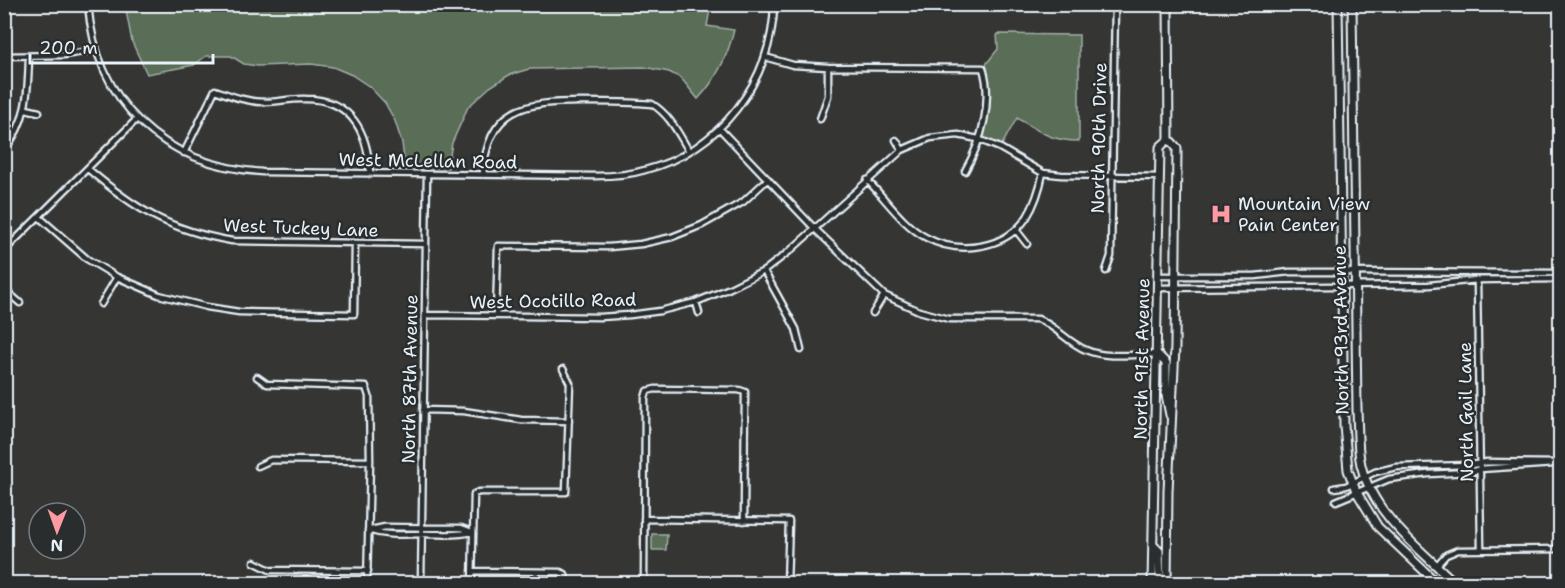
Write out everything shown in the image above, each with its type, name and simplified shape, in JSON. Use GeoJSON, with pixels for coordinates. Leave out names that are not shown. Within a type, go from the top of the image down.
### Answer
{"type":"FeatureCollection","features":[{"type":"Feature","properties":{"kind":"street","name":"West McLellan Road"},"geometry":{"type":"LineString","coordinates":[[88,4],[95,50],[111,85],[137,119],[157,136],[184,153],[214,165],[243,171],[595,176],[628,174],[662,164],[689,151],[720,129],[745,98],[765,57],[773,23],[774,4]]}},
{"type":"Feature","properties":{"kind":"street","name":"North 90th Drive"},"geometry":{"type":"LineString","coordinates":[[1106,271],[1111,256],[1115,4]]}},
{"type":"Feature","properties":{"kind":"street","name":"North 91st Avenue"},"geometry":{"type":"LineString","coordinates":[[1167,4],[1169,140],[1177,148],[1176,288],[1167,584]]}},
{"type":"Feature","properties":{"kind":"street","name":"North 93rd Avenue"},"geometry":{"type":"LineString","coordinates":[[1338,4],[1341,286],[1345,443],[1348,470],[1356,491],[1378,528],[1438,584]]}},
{"type":"Feature","properties":{"kind":"street","name":"North 93rd Avenue"},"geometry":{"type":"LineString","coordinates":[[1352,4],[1358,441],[1365,477],[1387,515],[1456,584]]}},
{"type":"Feature","properties":{"kind":"street"},"geometry":{"type":"LineString","coordinates":[[4,56],[64,55],[95,50]]}},
{"type":"Feature","properties":{"kind":"street"},"geometry":{"type":"LineString","coordinates":[[4,150],[19,129],[26,109],[29,56]]}},
{"type":"Feature","properties":{"kind":"street"},"geometry":{"type":"LineString","coordinates":[[765,57],[793,65],[828,67],[983,68],[987,81],[987,107],[972,160],[965,171]]}},
{"type":"Feature","properties":{"kind":"street"},"geometry":{"type":"LineString","coordinates":[[820,119],[828,96],[828,67]]}},
{"type":"Feature","properties":{"kind":"street"},"geometry":{"type":"LineString","coordinates":[[184,153],[215,90],[242,100],[328,101],[344,110],[360,128],[366,144],[370,174]]}},
{"type":"Feature","properties":{"kind":"street"},"geometry":{"type":"LineString","coordinates":[[483,175],[485,154],[496,128],[509,115],[522,108],[546,102],[652,104],[663,111],[675,126],[689,151]]}},
{"type":"Feature","properties":{"kind":"street"},"geometry":{"type":"LineString","coordinates":[[26,109],[39,112]]}},
{"type":"Feature","properties":{"kind":"street"},"geometry":{"type":"LineString","coordinates":[[4,251],[137,119]]}},
{"type":"Feature","properties":{"kind":"street"},"geometry":{"type":"LineString","coordinates":[[720,129],[815,229],[884,295],[919,311],[949,319],[1047,322],[1079,347],[1096,353],[1157,354],[1166,363],[1167,405],[1172,424]]}},
{"type":"Feature","properties":{"kind":"street"},"geometry":{"type":"LineString","coordinates":[[815,229],[902,150],[930,138],[958,135],[978,139],[1000,148],[1043,173],[1160,177]]}},
{"type":"Feature","properties":{"kind":"street"},"geometry":{"type":"LineString","coordinates":[[896,140],[902,150]]}},
{"type":"Feature","properties":{"kind":"street","name":"North 91st Avenue"},"geometry":{"type":"LineString","coordinates":[[1152,584],[1160,147],[1169,140]]}},
{"type":"Feature","properties":{"kind":"street","name":"West Tuckey Lane"},"geometry":{"type":"LineString","coordinates":[[88,169],[129,203],[170,224],[232,242],[426,244]]}},
{"type":"Feature","properties":{"kind":"street"},"geometry":{"type":"LineString","coordinates":[[867,180],[913,229],[926,238],[948,247],[976,247],[999,240],[1016,230],[1034,203],[1043,173]]}},
{"type":"Feature","properties":{"kind":"street","name":"North 87th Avenue"},"geometry":{"type":"LineString","coordinates":[[421,584],[427,174]]}},
{"type":"Feature","properties":{"kind":"street"},"geometry":{"type":"LineString","coordinates":[[496,316],[498,246],[609,247],[641,244],[672,237],[702,225],[743,202],[768,178]]}},
{"type":"Feature","properties":{"kind":"street"},"geometry":{"type":"LineString","coordinates":[[39,217],[87,259],[117,277],[159,295],[223,310],[354,314],[355,244]]}},
{"type":"Feature","properties":{"kind":"street","name":"West Ocotillo Road"},"geometry":{"type":"LineString","coordinates":[[424,315],[630,315],[660,311],[696,302],[764,271],[815,229]]}},
{"type":"Feature","properties":{"kind":"street"},"geometry":{"type":"LineString","coordinates":[[1016,230],[1027,244]]}},
{"type":"Feature","properties":{"kind":"street"},"geometry":{"type":"LineString","coordinates":[[764,271],[796,329],[801,350]]}},
{"type":"Feature","properties":{"kind":"street"},"geometry":{"type":"LineString","coordinates":[[1158,276],[1255,276],[1289,272],[1471,272],[1477,277],[1560,279]]}},
{"type":"Feature","properties":{"kind":"street"},"geometry":{"type":"LineString","coordinates":[[1158,288],[1429,285],[1477,277],[1560,273]]}},
{"type":"Feature","properties":{"kind":"street"},"geometry":{"type":"LineString","coordinates":[[101,304],[117,277]]}},
{"type":"Feature","properties":{"kind":"street","name":"North Gail Lane"},"geometry":{"type":"LineString","coordinates":[[1477,277],[1481,549]]}},
{"type":"Feature","properties":{"kind":"street"},"geometry":{"type":"LineString","coordinates":[[4,289],[20,303]]}},
{"type":"Feature","properties":{"kind":"street"},"geometry":{"type":"LineString","coordinates":[[873,314],[884,295]]}},
{"type":"Feature","properties":{"kind":"street"},"geometry":{"type":"LineString","coordinates":[[696,302],[699,313]]}},
{"type":"Feature","properties":{"kind":"street"},"geometry":{"type":"LineString","coordinates":[[472,584],[474,494],[479,492],[566,492],[570,383],[562,369]]}},
{"type":"Feature","properties":{"kind":"street"},"geometry":{"type":"LineString","coordinates":[[257,377],[267,384],[366,387],[369,396],[370,461],[367,584]]}},
{"type":"Feature","properties":{"kind":"street"},"geometry":{"type":"LineString","coordinates":[[644,584],[647,391],[718,389],[745,392],[744,521]]}},
{"type":"Feature","properties":{"kind":"street"},"geometry":{"type":"LineString","coordinates":[[423,410],[464,411],[521,420],[569,422]]}},
{"type":"Feature","properties":{"kind":"street"},"geometry":{"type":"LineString","coordinates":[[258,466],[271,460],[370,461]]}},
{"type":"Feature","properties":{"kind":"street"},"geometry":{"type":"LineString","coordinates":[[1334,488],[1346,486],[1396,467],[1558,463]]}},
{"type":"Feature","properties":{"kind":"street"},"geometry":{"type":"LineString","coordinates":[[1336,501],[1369,486],[1400,477],[1471,472],[1480,466]]}},
{"type":"Feature","properties":{"kind":"street"},"geometry":{"type":"LineString","coordinates":[[644,519],[789,521],[787,584]]}},
{"type":"Feature","properties":{"kind":"street"},"geometry":{"type":"LineString","coordinates":[[368,530],[392,526],[461,528],[472,532]]}},
{"type":"Feature","properties":{"kind":"street"},"geometry":{"type":"LineString","coordinates":[[392,526],[392,536]]}},
{"type":"Feature","properties":{"kind":"street"},"geometry":{"type":"LineString","coordinates":[[368,530],[392,536],[461,535],[472,532]]}},
{"type":"Feature","properties":{"kind":"street"},"geometry":{"type":"LineString","coordinates":[[1153,545],[1160,551],[1160,584]]}},
{"type":"Feature","properties":{"kind":"street"},"geometry":{"type":"LineString","coordinates":[[1437,565],[1446,555],[1454,551],[1560,549]]}},
{"type":"Feature","properties":{"kind":"street"},"geometry":{"type":"LineString","coordinates":[[254,562],[270,570],[368,571]]}},
{"type":"Feature","properties":{"kind":"street"},"geometry":{"type":"LineString","coordinates":[[472,571],[560,572],[565,574],[566,584]]}},
{"type":"Feature","properties":{"kind":"green space"},"geometry":{"type":"Polygon","coordinates":[[[711,4],[707,26],[734,30],[720,67],[698,99],[681,78],[669,72],[644,67],[529,69],[509,75],[490,87],[468,107],[452,143],[448,168],[405,167],[402,143],[395,121],[385,103],[370,87],[352,75],[333,67],[311,64],[258,66],[244,64],[231,56],[206,56],[194,65],[147,74],[132,42],[125,5],[711,4]]]}},
{"type":"Feature","properties":{"kind":"green space"},"geometry":{"type":"Polygon","coordinates":[[[997,34],[1079,35],[1079,141],[1053,137],[1017,118],[1000,148],[978,139],[987,107],[983,68],[998,49],[997,34]]]}},
{"type":"Feature","properties":{"kind":"green space"},"geometry":{"type":"Polygon","coordinates":[[[652,534],[667,534],[666,550],[652,550],[652,534]]]}},
{"type":"Feature","properties":{"kind":"place","name":"Mountain View Pain Center"},"geometry":{"type":"Point","coordinates":[1221,214]}}]}
